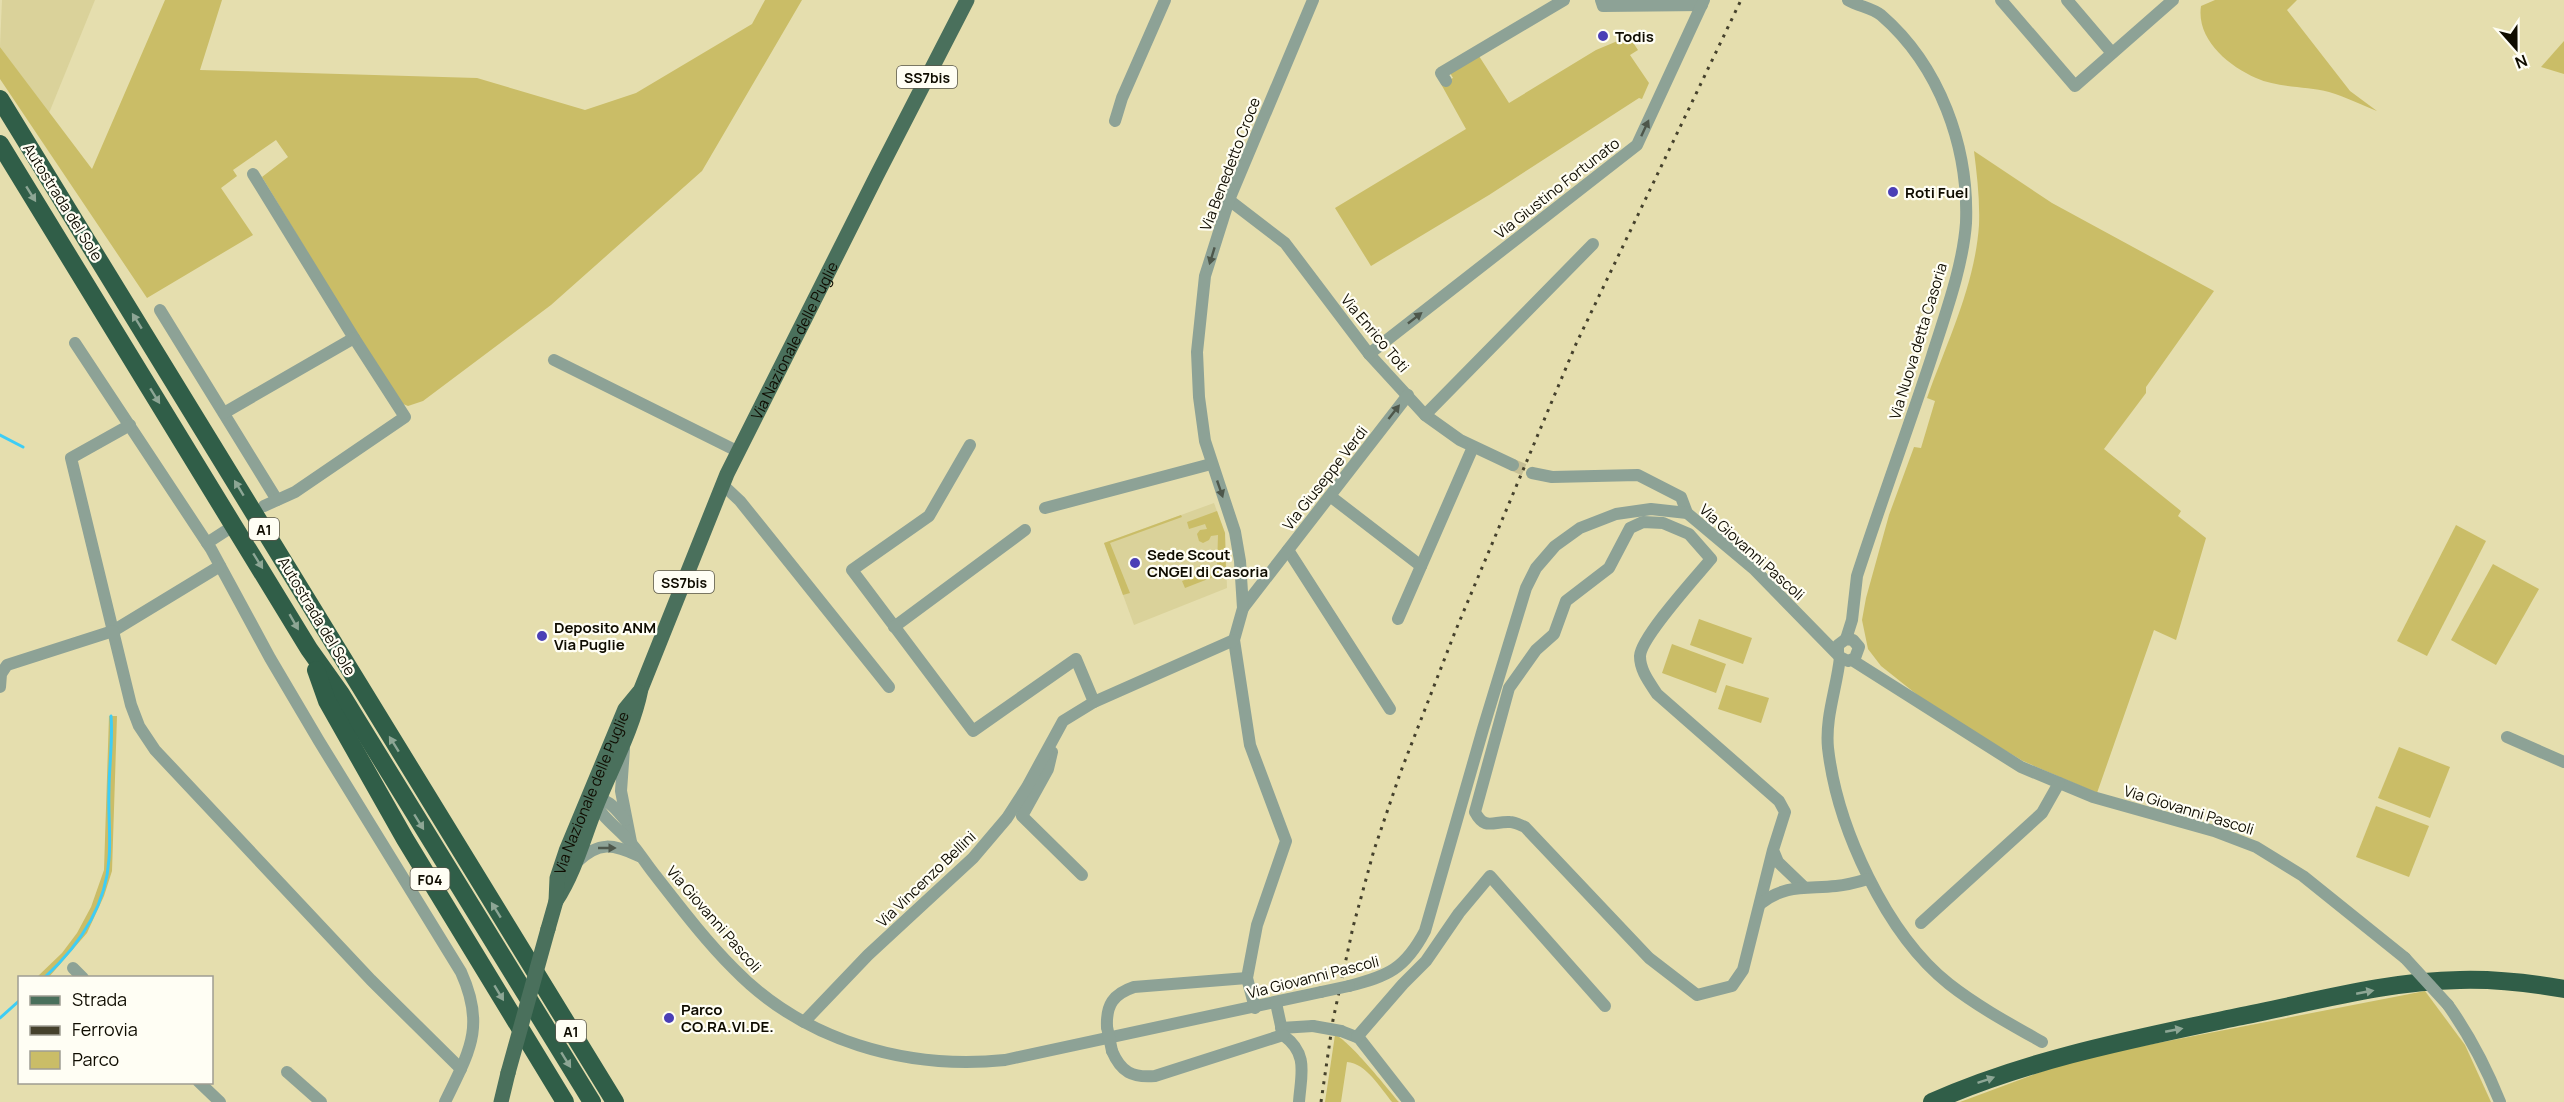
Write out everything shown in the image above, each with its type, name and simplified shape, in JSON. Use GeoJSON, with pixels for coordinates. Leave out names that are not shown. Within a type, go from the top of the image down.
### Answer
{"type":"FeatureCollection","features":[{"type":"Feature","properties":{"kind":"highway","name":"Autostrada del Sole"},"geometry":{"type":"LineString","coordinates":[[0,99],[615,1102]]}},
{"type":"Feature","properties":{"kind":"highway","name":"Autostrada del Sole"},"geometry":{"type":"LineString","coordinates":[[0,144],[309,649],[341,694],[592,1102]]}},
{"type":"Feature","properties":{"kind":"highway","name":"F04"},"geometry":{"type":"LineString","coordinates":[[309,649],[327,701],[405,839],[565,1102]]}},
{"type":"Feature","properties":{"kind":"highway"},"geometry":{"type":"LineString","coordinates":[[1932,1102],[2019,1068],[2081,1051],[2390,987],[2460,980],[2504,980],[2564,989]]}},
{"type":"Feature","properties":{"kind":"main road","name":"Via Nazionale delle Puglie"},"geometry":{"type":"LineString","coordinates":[[501,1102],[556,900],[557,878],[593,799],[636,714],[641,690],[723,485],[876,175],[967,0]]}},
{"type":"Feature","properties":{"kind":"main road","name":"Via Nazionale delle Puglie"},"geometry":{"type":"LineString","coordinates":[[556,900],[570,879],[593,799],[625,709],[641,690]]}},
{"type":"Feature","properties":{"kind":"street"},"geometry":{"type":"LineString","coordinates":[[1115,121],[1122,98],[1165,0]]}},
{"type":"Feature","properties":{"kind":"street","name":"Via Benedetto Croce"},"geometry":{"type":"LineString","coordinates":[[1255,1008],[1247,978],[1257,925],[1286,841],[1250,745],[1234,640],[1243,608],[1240,561],[1235,532],[1205,441],[1198,397],[1197,352],[1205,276],[1229,200],[1313,0]]}},
{"type":"Feature","properties":{"kind":"street"},"geometry":{"type":"LineString","coordinates":[[1446,81],[1441,73],[1564,0]]}},
{"type":"Feature","properties":{"kind":"street"},"geometry":{"type":"LineString","coordinates":[[1601,0],[1603,6],[1703,3]]}},
{"type":"Feature","properties":{"kind":"street","name":"Via Nuova detta Casoria"},"geometry":{"type":"LineString","coordinates":[[1848,0],[1879,13],[1913,48],[1936,86],[1958,139],[1966,194],[1966,225],[1947,309],[1857,576],[1848,651],[1839,673],[1830,714],[1828,747],[1837,794],[1854,848],[1868,879],[1911,945],[1947,983],[1992,1014],[2042,1042]]}},
{"type":"Feature","properties":{"kind":"street"},"geometry":{"type":"LineString","coordinates":[[2001,0],[2075,86],[2173,0]]}},
{"type":"Feature","properties":{"kind":"street"},"geometry":{"type":"LineString","coordinates":[[2067,0],[2112,53]]}},
{"type":"Feature","properties":{"kind":"street","name":"Via Giustino Fortunato"},"geometry":{"type":"LineString","coordinates":[[1369,354],[1637,145],[1703,3]]}},
{"type":"Feature","properties":{"kind":"street"},"geometry":{"type":"LineString","coordinates":[[253,174],[405,417],[295,492],[264,506]]}},
{"type":"Feature","properties":{"kind":"street","name":"Via Enrico Toti"},"geometry":{"type":"LineString","coordinates":[[1229,200],[1285,243],[1369,354],[1425,415],[1473,447],[1513,465]]}},
{"type":"Feature","properties":{"kind":"street"},"geometry":{"type":"LineString","coordinates":[[1425,415],[1593,244]]}},
{"type":"Feature","properties":{"kind":"street"},"geometry":{"type":"LineString","coordinates":[[160,310],[277,500]]}},
{"type":"Feature","properties":{"kind":"street"},"geometry":{"type":"LineString","coordinates":[[224,413],[354,338]]}},
{"type":"Feature","properties":{"kind":"street"},"geometry":{"type":"LineString","coordinates":[[75,343],[207,543],[318,741],[461,972],[471,994],[475,1017],[469,1050],[445,1102]]}},
{"type":"Feature","properties":{"kind":"street"},"geometry":{"type":"LineString","coordinates":[[554,360],[739,452]]}},
{"type":"Feature","properties":{"kind":"street","name":"Via Giuseppe Verdi"},"geometry":{"type":"LineString","coordinates":[[1243,608],[1408,395]]}},
{"type":"Feature","properties":{"kind":"street"},"geometry":{"type":"LineString","coordinates":[[130,425],[71,458],[131,705],[139,726],[155,750],[371,980],[461,1069]]}},
{"type":"Feature","properties":{"kind":"street"},"geometry":{"type":"LineString","coordinates":[[970,445],[929,516],[852,570],[973,731],[1076,659],[1094,702]]}},
{"type":"Feature","properties":{"kind":"street"},"geometry":{"type":"LineString","coordinates":[[1398,619],[1473,447]]}},
{"type":"Feature","properties":{"kind":"street"},"geometry":{"type":"LineString","coordinates":[[1045,508],[1211,464]]}},
{"type":"Feature","properties":{"kind":"street"},"geometry":{"type":"LineString","coordinates":[[1532,473],[1552,477],[1638,475],[1681,497],[1687,513]]}},
{"type":"Feature","properties":{"kind":"street"},"geometry":{"type":"LineString","coordinates":[[723,485],[740,501],[889,687]]}},
{"type":"Feature","properties":{"kind":"street"},"geometry":{"type":"LineString","coordinates":[[1330,496],[1421,566]]}},
{"type":"Feature","properties":{"kind":"street","name":"Via Giovanni Pascoli"},"geometry":{"type":"LineString","coordinates":[[631,842],[640,857],[734,969],[755,988],[804,1022],[844,1041],[880,1053],[934,1062],[979,1063],[1032,1056],[1255,1008],[1379,978],[1392,973],[1411,955],[1425,931],[1526,588],[1536,568],[1554,546],[1580,528],[1616,514],[1651,509],[1687,513],[1755,570],[1812,627],[1848,651],[1890,685],[2020,767],[2093,797],[2214,831],[2256,847],[2303,876],[2405,958],[2448,1005],[2468,1033],[2482,1059],[2500,1102]]}},
{"type":"Feature","properties":{"kind":"street"},"geometry":{"type":"LineString","coordinates":[[1643,522],[1663,523],[1689,534],[1711,558],[1647,638],[1640,656],[1644,675],[1657,694],[1779,801],[1785,812],[1773,850],[1743,970],[1732,986],[1697,995],[1649,958],[1525,827],[1512,822],[1486,824],[1480,821],[1475,812],[1509,688],[1536,650],[1554,634],[1566,601],[1609,568],[1630,528],[1643,522]]}},
{"type":"Feature","properties":{"kind":"street"},"geometry":{"type":"LineString","coordinates":[[207,543],[227,530]]}},
{"type":"Feature","properties":{"kind":"street"},"geometry":{"type":"LineString","coordinates":[[894,627],[1025,530]]}},
{"type":"Feature","properties":{"kind":"street"},"geometry":{"type":"LineString","coordinates":[[1288,550],[1390,709]]}},
{"type":"Feature","properties":{"kind":"street"},"geometry":{"type":"LineString","coordinates":[[0,687],[1,674],[7,665],[113,631],[220,566]]}},
{"type":"Feature","properties":{"kind":"street","name":"Via Vincenzo Bellini"},"geometry":{"type":"LineString","coordinates":[[804,1022],[868,956],[973,858],[1012,810],[1063,722],[1094,702],[1234,640]]}},
{"type":"Feature","properties":{"kind":"street"},"geometry":{"type":"LineString","coordinates":[[2507,737],[2564,762]]}},
{"type":"Feature","properties":{"kind":"street"},"geometry":{"type":"LineString","coordinates":[[625,739],[621,778],[631,842]]}},
{"type":"Feature","properties":{"kind":"street"},"geometry":{"type":"LineString","coordinates":[[1053,740],[1048,769],[1022,816],[1082,875]]}},
{"type":"Feature","properties":{"kind":"street"},"geometry":{"type":"LineString","coordinates":[[1921,923],[2042,813],[2059,783]]}},
{"type":"Feature","properties":{"kind":"street"},"geometry":{"type":"LineString","coordinates":[[593,799],[609,803],[626,821]]}},
{"type":"Feature","properties":{"kind":"street"},"geometry":{"type":"LineString","coordinates":[[593,799],[631,842]]}},
{"type":"Feature","properties":{"kind":"street"},"geometry":{"type":"LineString","coordinates":[[576,862],[587,852],[603,846],[621,849],[640,857]]}},
{"type":"Feature","properties":{"kind":"street"},"geometry":{"type":"LineString","coordinates":[[1773,850],[1778,862],[1804,887]]}},
{"type":"Feature","properties":{"kind":"street"},"geometry":{"type":"LineString","coordinates":[[1358,1037],[1403,984],[1426,961],[1459,913],[1490,876],[1605,1006]]}},
{"type":"Feature","properties":{"kind":"street"},"geometry":{"type":"LineString","coordinates":[[1760,904],[1772,894],[1784,889],[1838,886],[1868,879]]}},
{"type":"Feature","properties":{"kind":"street"},"geometry":{"type":"LineString","coordinates":[[73,968],[81,976]]}},
{"type":"Feature","properties":{"kind":"street"},"geometry":{"type":"LineString","coordinates":[[1247,978],[1134,987],[1117,994],[1111,1000],[1106,1015],[1112,1051],[1123,1070],[1137,1076],[1155,1076],[1282,1032],[1313,1026],[1358,1037],[1409,1102]]}},
{"type":"Feature","properties":{"kind":"street"},"geometry":{"type":"LineString","coordinates":[[1276,1003],[1282,1032],[1299,1052],[1302,1063],[1299,1102]]}},
{"type":"Feature","properties":{"kind":"street"},"geometry":{"type":"LineString","coordinates":[[287,1072],[321,1102]]}},
{"type":"Feature","properties":{"kind":"street"},"geometry":{"type":"LineString","coordinates":[[200,1084],[220,1102]]}},
{"type":"Feature","properties":{"kind":"shaded area"},"geometry":{"type":"Polygon","coordinates":[[[2,0],[95,0],[49,113],[0,47],[2,0]]]}},
{"type":"Feature","properties":{"kind":"shaded area"},"geometry":{"type":"Polygon","coordinates":[[[1214,503],[1225,533],[1227,588],[1134,625],[1104,543],[1214,503]]]}},
{"type":"Feature","properties":{"kind":"green space"},"geometry":{"type":"Polygon","coordinates":[[[165,0],[222,0],[200,70],[477,78],[585,110],[636,93],[752,24],[765,0],[802,0],[702,171],[551,305],[423,401],[408,406],[398,402],[262,177],[288,157],[276,140],[233,170],[237,176],[221,188],[253,235],[147,298],[0,79],[0,47],[92,169],[165,0]]]}},
{"type":"Feature","properties":{"kind":"green space"},"geometry":{"type":"Polygon","coordinates":[[[2215,0],[2297,0],[2287,10],[2350,91],[2377,111],[2329,92],[2265,81],[2245,73],[2216,50],[2204,29],[2201,6],[2215,0]]]}},
{"type":"Feature","properties":{"kind":"green space"},"geometry":{"type":"Polygon","coordinates":[[[1639,32],[1630,38],[1638,50],[1630,55],[1649,83],[1642,99],[1639,98],[1489,195],[1371,266],[1335,208],[1466,129],[1441,84],[1453,78],[1450,73],[1479,56],[1509,103],[1596,50],[1639,32]]]}},
{"type":"Feature","properties":{"kind":"green space"},"geometry":{"type":"Polygon","coordinates":[[[2564,41],[2564,74],[2541,67],[2564,41]]]}},
{"type":"Feature","properties":{"kind":"green space"},"geometry":{"type":"Polygon","coordinates":[[[1974,151],[2052,203],[2214,291],[2146,387],[2146,393],[2104,449],[2181,511],[2178,516],[2206,538],[2176,640],[2154,630],[2097,793],[2023,761],[1935,709],[1881,666],[1868,649],[1862,620],[1889,515],[1914,447],[1921,448],[1935,401],[1927,398],[1959,313],[1972,269],[1979,225],[1974,151]]]}},
{"type":"Feature","properties":{"kind":"green space"},"geometry":{"type":"Polygon","coordinates":[[[1217,511],[1225,533],[1226,572],[1185,588],[1182,581],[1217,568],[1218,535],[1211,536],[1203,543],[1199,541],[1197,534],[1200,530],[1207,529],[1205,524],[1189,529],[1187,522],[1217,511]]]}},
{"type":"Feature","properties":{"kind":"green space"},"geometry":{"type":"Polygon","coordinates":[[[1181,515],[1182,517],[1110,543],[1130,593],[1123,595],[1104,543],[1181,515]]]}},
{"type":"Feature","properties":{"kind":"green space"},"geometry":{"type":"Polygon","coordinates":[[[2456,525],[2486,541],[2427,656],[2397,641],[2456,525]]]}},
{"type":"Feature","properties":{"kind":"green space"},"geometry":{"type":"Polygon","coordinates":[[[2493,564],[2539,589],[2496,665],[2451,640],[2493,564]]]}},
{"type":"Feature","properties":{"kind":"green space"},"geometry":{"type":"Polygon","coordinates":[[[1699,619],[1752,638],[1743,664],[1690,645],[1699,619]]]}},
{"type":"Feature","properties":{"kind":"green space"},"geometry":{"type":"Polygon","coordinates":[[[1672,644],[1726,664],[1716,693],[1662,673],[1672,644]]]}},
{"type":"Feature","properties":{"kind":"green space"},"geometry":{"type":"Polygon","coordinates":[[[1726,685],[1769,698],[1761,723],[1718,709],[1726,685]]]}},
{"type":"Feature","properties":{"kind":"green space"},"geometry":{"type":"Polygon","coordinates":[[[109,716],[117,716],[112,871],[104,896],[87,933],[50,976],[38,976],[62,953],[77,933],[91,907],[104,870],[109,716]]]}},
{"type":"Feature","properties":{"kind":"green space"},"geometry":{"type":"Polygon","coordinates":[[[2399,747],[2450,767],[2430,818],[2378,798],[2399,747]]]}},
{"type":"Feature","properties":{"kind":"green space"},"geometry":{"type":"Polygon","coordinates":[[[2376,806],[2429,826],[2409,877],[2356,857],[2376,806]]]}},
{"type":"Feature","properties":{"kind":"green space"},"geometry":{"type":"Polygon","coordinates":[[[2425,991],[2465,1045],[2491,1102],[1960,1102],[2057,1066],[2106,1053],[2425,991]]]}},
{"type":"Feature","properties":{"kind":"green space"},"geometry":{"type":"Polygon","coordinates":[[[1335,1035],[1358,1054],[1399,1102],[1392,1102],[1367,1072],[1354,1063],[1347,1062],[1341,1102],[1325,1102],[1335,1035]]]}},
{"type":"Feature","properties":{"kind":"waterway"},"geometry":{"type":"LineString","coordinates":[[0,435],[23,447]]}},
{"type":"Feature","properties":{"kind":"waterway"},"geometry":{"type":"LineString","coordinates":[[46,976],[68,953],[89,924],[103,893],[107,877],[110,851],[111,716]]}},
{"type":"Feature","properties":{"kind":"waterway"},"geometry":{"type":"LineString","coordinates":[[0,1018],[18,1002]]}},
{"type":"Feature","properties":{"kind":"tunnel"},"geometry":{"type":"LineString","coordinates":[[1513,465],[1532,473]]}},
{"type":"Feature","properties":{"kind":"railway"},"geometry":{"type":"LineString","coordinates":[[1321,1102],[1333,1020],[1353,927],[1374,850],[1401,771],[1455,632],[1576,344],[1741,0]]}},
{"type":"Feature","properties":{"kind":"place","name":"Todis"},"geometry":{"type":"Point","coordinates":[1603,36]}},
{"type":"Feature","properties":{"kind":"place","name":"Roti Fuel"},"geometry":{"type":"Point","coordinates":[1893,192]}},
{"type":"Feature","properties":{"kind":"place","name":"Sede Scout CNGEI di Casoria"},"geometry":{"type":"Point","coordinates":[1135,563]}},
{"type":"Feature","properties":{"kind":"place","name":"Deposito ANM Via Puglie"},"geometry":{"type":"Point","coordinates":[542,636]}},
{"type":"Feature","properties":{"kind":"place","name":"Parco CO.RA.VI.DE."},"geometry":{"type":"Point","coordinates":[669,1018]}}]}
